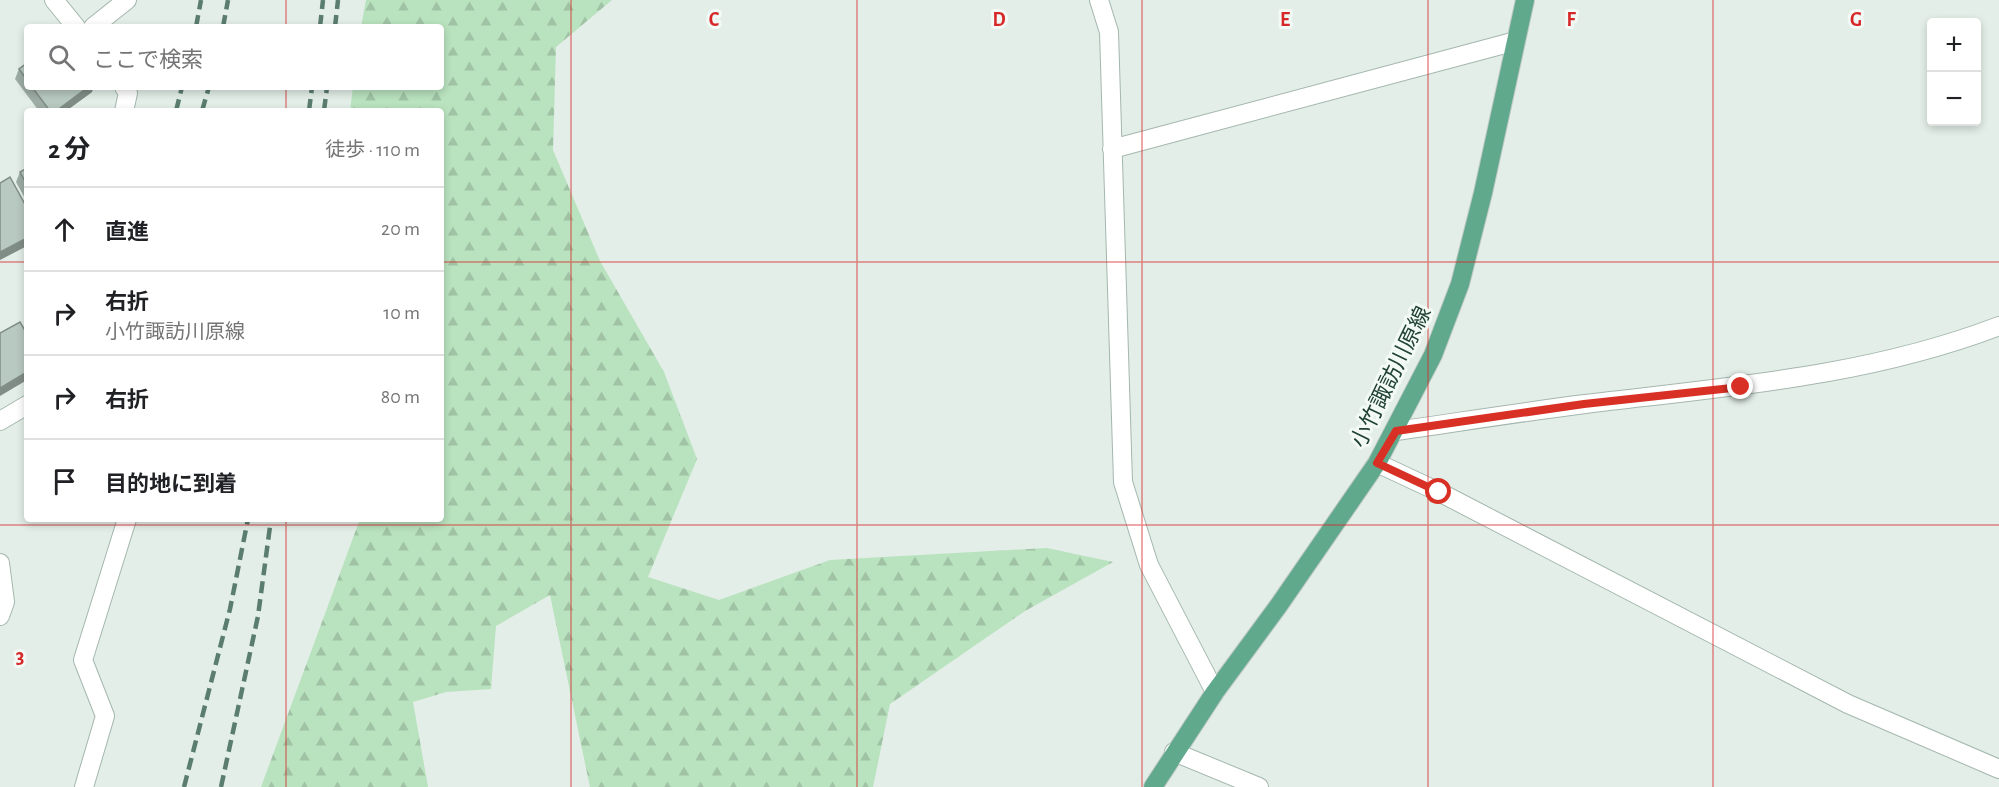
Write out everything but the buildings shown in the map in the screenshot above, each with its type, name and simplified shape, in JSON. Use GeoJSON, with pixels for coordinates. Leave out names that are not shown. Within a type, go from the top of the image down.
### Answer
{"type":"FeatureCollection","features":[{"type":"Feature","properties":{"kind":"main road","name":"小竹諏訪川原線"},"geometry":{"type":"LineString","coordinates":[[1154,787],[1174,752],[1215,692],[1279,605],[1377,463],[1396,431],[1433,355],[1460,284],[1483,193],[1525,0]]}},
{"type":"Feature","properties":{"kind":"street"},"geometry":{"type":"LineString","coordinates":[[54,0],[74,24]]}},
{"type":"Feature","properties":{"kind":"street"},"geometry":{"type":"LineString","coordinates":[[97,24],[127,0]]}},
{"type":"Feature","properties":{"kind":"street"},"geometry":{"type":"LineString","coordinates":[[1099,0],[1108,32],[1123,482],[1149,565],[1215,692]]}},
{"type":"Feature","properties":{"kind":"street"},"geometry":{"type":"LineString","coordinates":[[1112,149],[1516,41]]}},
{"type":"Feature","properties":{"kind":"street"},"geometry":{"type":"LineString","coordinates":[[125,108],[128,93],[126,90]]}},
{"type":"Feature","properties":{"kind":"street"},"geometry":{"type":"LineString","coordinates":[[1396,431],[1584,404],[1741,387],[1864,367],[1999,326]]}},
{"type":"Feature","properties":{"kind":"street"},"geometry":{"type":"LineString","coordinates":[[0,421],[24,407]]}},
{"type":"Feature","properties":{"kind":"street"},"geometry":{"type":"LineString","coordinates":[[1377,463],[1439,492],[1848,704],[1999,768]]}},
{"type":"Feature","properties":{"kind":"street"},"geometry":{"type":"LineString","coordinates":[[84,787],[105,716],[83,660],[126,522]]}},
{"type":"Feature","properties":{"kind":"street"},"geometry":{"type":"LineString","coordinates":[[0,563],[5,602],[0,616]]}},
{"type":"Feature","properties":{"kind":"street"},"geometry":{"type":"LineString","coordinates":[[1174,752],[1259,787]]}},
{"type":"Feature","properties":{"kind":"green space"},"geometry":{"type":"Polygon","coordinates":[[[366,0],[612,0],[556,47],[553,150],[600,261],[664,372],[697,459],[648,577],[719,600],[830,560],[1047,548],[1113,562],[1025,611],[890,704],[873,787],[590,787],[550,595],[496,626],[491,689],[446,692],[413,702],[428,787],[261,787],[359,522],[444,522],[444,108],[350,108],[353,90],[444,90],[444,24],[362,24],[366,0]]]}},
{"type":"Feature","properties":{"kind":"railway"},"geometry":{"type":"LineString","coordinates":[[197,24],[201,0]]}},
{"type":"Feature","properties":{"kind":"railway"},"geometry":{"type":"LineString","coordinates":[[224,24],[228,0]]}},
{"type":"Feature","properties":{"kind":"railway"},"geometry":{"type":"LineString","coordinates":[[320,24],[323,0]]}},
{"type":"Feature","properties":{"kind":"railway"},"geometry":{"type":"LineString","coordinates":[[335,24],[338,0]]}},
{"type":"Feature","properties":{"kind":"railway"},"geometry":{"type":"LineString","coordinates":[[177,108],[181,90]]}},
{"type":"Feature","properties":{"kind":"railway"},"geometry":{"type":"LineString","coordinates":[[203,108],[208,90]]}},
{"type":"Feature","properties":{"kind":"railway"},"geometry":{"type":"LineString","coordinates":[[309,108],[312,90]]}},
{"type":"Feature","properties":{"kind":"railway"},"geometry":{"type":"LineString","coordinates":[[324,108],[327,90]]}},
{"type":"Feature","properties":{"kind":"railway"},"geometry":{"type":"LineString","coordinates":[[184,787],[230,609],[247,522]]}},
{"type":"Feature","properties":{"kind":"railway"},"geometry":{"type":"LineString","coordinates":[[221,787],[258,616],[271,522]]}},
{"type":"Feature","properties":{"kind":"route"},"geometry":{"type":"LineString","coordinates":[[1439,492],[1377,463],[1396,431],[1584,404],[1741,387]]}}]}
